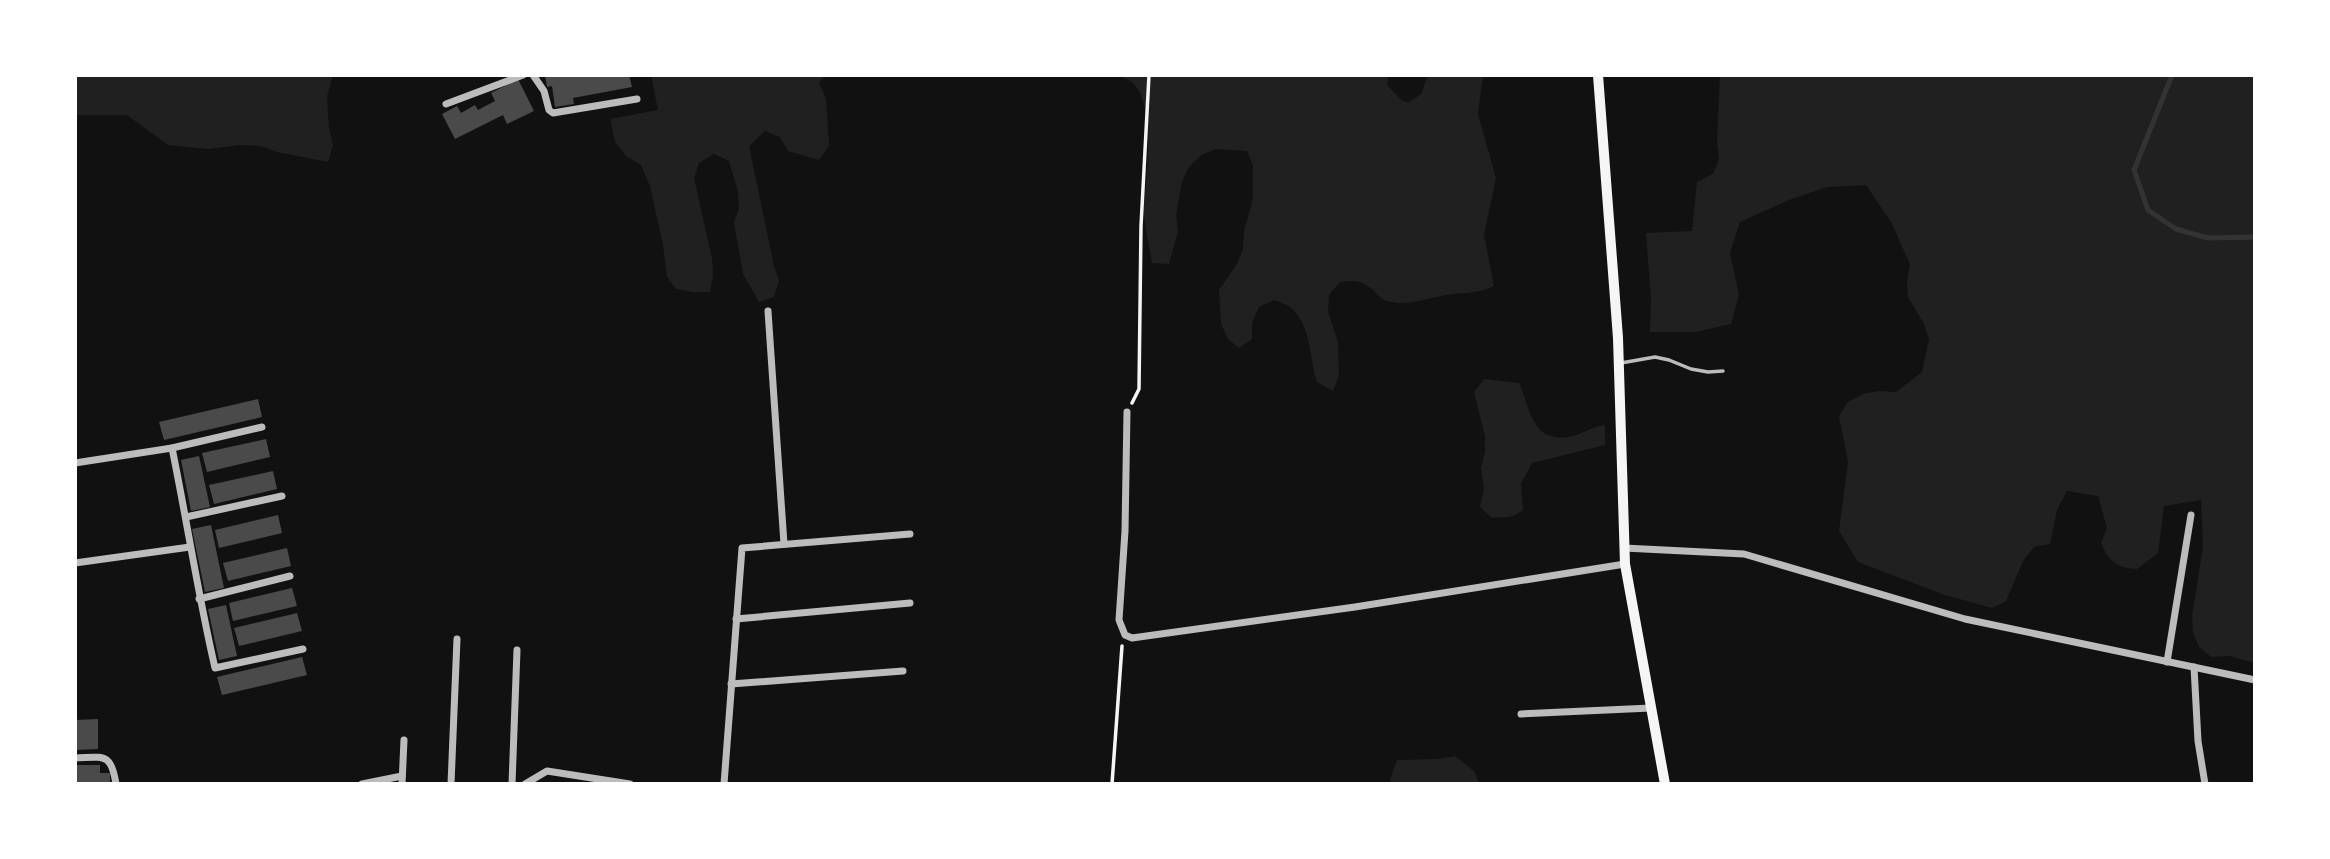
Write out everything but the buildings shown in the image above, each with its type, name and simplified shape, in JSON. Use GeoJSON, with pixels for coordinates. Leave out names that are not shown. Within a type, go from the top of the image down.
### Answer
{"type":"FeatureCollection","features":[{"type":"Feature","properties":{"kind":"main road"},"geometry":{"type":"LineString","coordinates":[[1598,75],[1619,363],[1625,564],[1665,784]]}},
{"type":"Feature","properties":{"kind":"street"},"geometry":{"type":"LineString","coordinates":[[446,104],[523,75]]}},
{"type":"Feature","properties":{"kind":"street"},"geometry":{"type":"LineString","coordinates":[[533,75],[544,91],[549,110],[553,114],[637,99]]}},
{"type":"Feature","properties":{"kind":"street"},"geometry":{"type":"LineString","coordinates":[[768,311],[784,544]]}},
{"type":"Feature","properties":{"kind":"street"},"geometry":{"type":"LineString","coordinates":[[1127,412],[1125,531],[1119,620],[1125,635],[1132,638],[1355,607],[1625,564]]}},
{"type":"Feature","properties":{"kind":"street"},"geometry":{"type":"LineString","coordinates":[[75,463],[172,448],[262,428]]}},
{"type":"Feature","properties":{"kind":"street"},"geometry":{"type":"LineString","coordinates":[[172,448],[199,599],[215,668],[303,649]]}},
{"type":"Feature","properties":{"kind":"street"},"geometry":{"type":"LineString","coordinates":[[186,517],[282,496]]}},
{"type":"Feature","properties":{"kind":"street"},"geometry":{"type":"LineString","coordinates":[[2167,662],[2191,515]]}},
{"type":"Feature","properties":{"kind":"street"},"geometry":{"type":"LineString","coordinates":[[724,784],[742,548],[910,534]]}},
{"type":"Feature","properties":{"kind":"street"},"geometry":{"type":"LineString","coordinates":[[75,563],[190,547]]}},
{"type":"Feature","properties":{"kind":"street"},"geometry":{"type":"LineString","coordinates":[[1625,548],[1744,554],[1965,619],[2255,680]]}},
{"type":"Feature","properties":{"kind":"street"},"geometry":{"type":"LineString","coordinates":[[199,599],[290,576]]}},
{"type":"Feature","properties":{"kind":"street"},"geometry":{"type":"LineString","coordinates":[[736,619],[910,603]]}},
{"type":"Feature","properties":{"kind":"street"},"geometry":{"type":"LineString","coordinates":[[451,784],[457,639]]}},
{"type":"Feature","properties":{"kind":"street"},"geometry":{"type":"LineString","coordinates":[[512,784],[517,650]]}},
{"type":"Feature","properties":{"kind":"street"},"geometry":{"type":"LineString","coordinates":[[2194,667],[2198,741],[2205,784]]}},
{"type":"Feature","properties":{"kind":"street"},"geometry":{"type":"LineString","coordinates":[[731,684],[903,671]]}},
{"type":"Feature","properties":{"kind":"street"},"geometry":{"type":"LineString","coordinates":[[1521,714],[1651,708]]}},
{"type":"Feature","properties":{"kind":"street"},"geometry":{"type":"LineString","coordinates":[[362,784],[402,780],[404,740]]}},
{"type":"Feature","properties":{"kind":"street"},"geometry":{"type":"LineString","coordinates":[[75,758],[107,759],[113,766],[116,784]]}},
{"type":"Feature","properties":{"kind":"street"},"geometry":{"type":"LineString","coordinates":[[525,784],[547,771],[630,784]]}},
{"type":"Feature","properties":{"kind":"lane"},"geometry":{"type":"LineString","coordinates":[[1619,363],[1656,357],[1691,369],[1723,371]]}},
{"type":"Feature","properties":{"kind":"path"},"geometry":{"type":"LineString","coordinates":[[1127,412],[1139,389],[1141,226],[1149,75]]}},
{"type":"Feature","properties":{"kind":"path"},"geometry":{"type":"LineString","coordinates":[[1112,784],[1120,654],[1125,635]]}},
{"type":"Feature","properties":{"kind":"shaded area"},"geometry":{"type":"Polygon","coordinates":[[[75,75],[333,75],[327,96],[333,145],[328,162],[260,146],[208,149],[168,145],[127,115],[75,115],[75,75]]]}},
{"type":"Feature","properties":{"kind":"shaded area"},"geometry":{"type":"Polygon","coordinates":[[[651,75],[825,75],[819,83],[826,98],[829,146],[819,160],[788,151],[780,137],[765,131],[749,146],[779,280],[774,297],[759,302],[743,274],[734,223],[739,208],[738,192],[729,161],[714,154],[699,163],[694,178],[712,258],[710,292],[676,289],[667,277],[650,186],[641,165],[626,156],[615,142],[610,119],[658,110],[651,75]]]}},
{"type":"Feature","properties":{"kind":"shaded area"},"geometry":{"type":"Polygon","coordinates":[[[1111,75],[1388,75],[1387,85],[1400,99],[1408,103],[1421,94],[1428,75],[1483,75],[1478,114],[1496,178],[1484,235],[1494,286],[1477,292],[1394,303],[1383,300],[1362,283],[1340,282],[1329,295],[1328,311],[1338,342],[1339,375],[1333,391],[1317,382],[1306,332],[1297,314],[1284,304],[1274,300],[1259,307],[1252,323],[1252,339],[1239,348],[1228,339],[1221,324],[1219,290],[1237,264],[1243,249],[1244,231],[1253,199],[1253,165],[1247,151],[1216,149],[1201,155],[1189,167],[1182,182],[1176,215],[1178,231],[1169,264],[1152,263],[1144,211],[1148,156],[1147,118],[1137,88],[1127,79],[1111,75]]]}},
{"type":"Feature","properties":{"kind":"shaded area"},"geometry":{"type":"Polygon","coordinates":[[[1720,75],[2255,75],[2255,663],[2230,656],[2211,657],[2199,647],[2193,632],[2192,616],[2203,547],[2201,500],[2164,506],[2158,553],[2137,569],[2115,563],[2104,550],[2101,543],[2107,528],[2098,496],[2067,491],[2057,510],[2050,544],[2034,547],[2023,561],[2006,601],[1992,608],[1945,595],[1858,562],[1839,531],[1848,462],[1839,416],[1848,402],[1863,394],[1896,392],[1922,372],[1929,339],[1924,324],[1908,297],[1910,264],[1891,222],[1866,185],[1827,187],[1789,200],[1740,222],[1730,253],[1739,295],[1731,324],[1696,332],[1650,332],[1651,298],[1646,233],[1692,231],[1697,182],[1713,174],[1719,159],[1717,142],[1720,75]]]}},
{"type":"Feature","properties":{"kind":"shaded area"},"geometry":{"type":"Polygon","coordinates":[[[1484,379],[1519,383],[1534,421],[1539,429],[1547,434],[1569,437],[1605,425],[1605,445],[1532,463],[1521,484],[1523,509],[1509,517],[1492,518],[1480,507],[1484,488],[1481,468],[1485,436],[1474,392],[1484,379]]]}},
{"type":"Feature","properties":{"kind":"shaded area"},"geometry":{"type":"Polygon","coordinates":[[[1455,756],[1475,772],[1479,784],[1392,784],[1390,779],[1397,760],[1455,756]]]}},
{"type":"Feature","properties":{"kind":"waterway"},"geometry":{"type":"LineString","coordinates":[[2172,75],[2134,170],[2148,210],[2176,229],[2208,238],[2255,237]]}}]}
